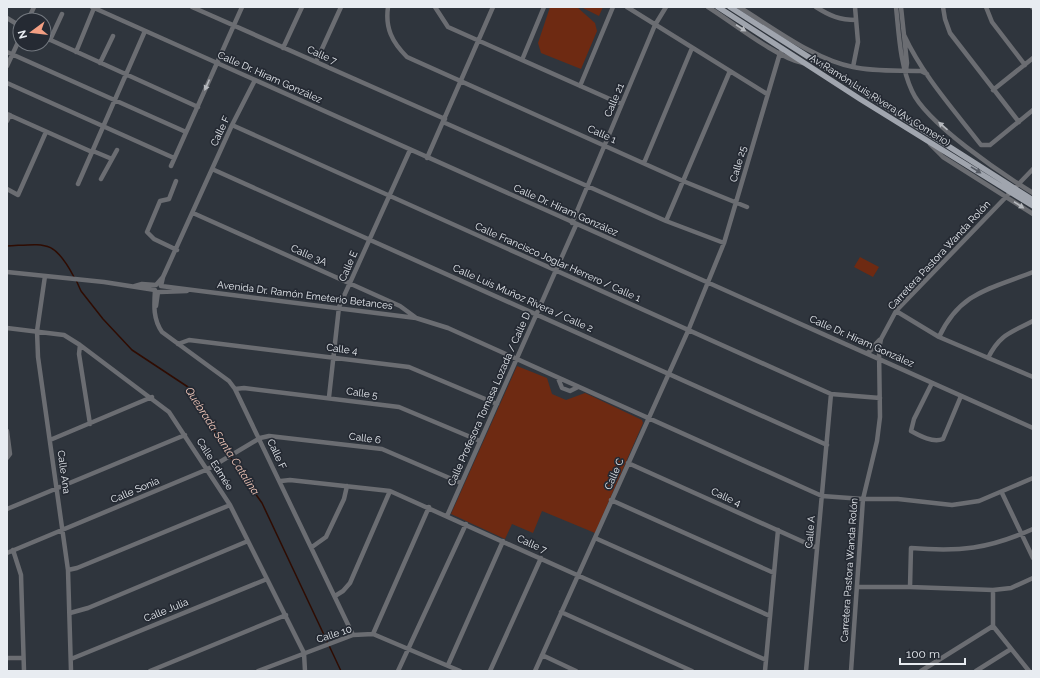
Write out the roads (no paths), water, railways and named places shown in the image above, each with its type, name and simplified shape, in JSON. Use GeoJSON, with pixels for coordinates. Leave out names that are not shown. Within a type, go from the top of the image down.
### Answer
{"type":"FeatureCollection","features":[{"type":"Feature","properties":{"kind":"main road","name":"Av. Ramón Luis Rivera (Av. Comerío)"},"geometry":{"type":"LineString","coordinates":[[718,7],[782,51],[806,64],[924,139],[1014,188],[1033,206]]}},
{"type":"Feature","properties":{"kind":"main road","name":"Av. Ramón Luis Rivera (Av. Comerío)"},"geometry":{"type":"LineString","coordinates":[[730,7],[1033,200]]}},
{"type":"Feature","properties":{"kind":"street"},"geometry":{"type":"LineString","coordinates":[[76,52],[93,7]]}},
{"type":"Feature","properties":{"kind":"street","name":"Calle Dr. Hiram González"},"geometry":{"type":"LineString","coordinates":[[93,7],[574,224],[1033,428]]}},
{"type":"Feature","properties":{"kind":"street","name":"Calle 7"},"geometry":{"type":"LineString","coordinates":[[192,7],[666,221],[724,243]]}},
{"type":"Feature","properties":{"kind":"street"},"geometry":{"type":"LineString","coordinates":[[171,166],[242,7]]}},
{"type":"Feature","properties":{"kind":"street"},"geometry":{"type":"LineString","coordinates":[[283,48],[302,7]]}},
{"type":"Feature","properties":{"kind":"street"},"geometry":{"type":"LineString","coordinates":[[316,62],[341,7]]}},
{"type":"Feature","properties":{"kind":"street","name":"Calle 1"},"geometry":{"type":"LineString","coordinates":[[388,7],[388,30],[396,46],[407,57],[683,181],[747,207]]}},
{"type":"Feature","properties":{"kind":"street"},"geometry":{"type":"LineString","coordinates":[[435,7],[435,10],[448,26],[621,104]]}},
{"type":"Feature","properties":{"kind":"street"},"geometry":{"type":"LineString","coordinates":[[427,158],[462,81],[493,7]]}},
{"type":"Feature","properties":{"kind":"street"},"geometry":{"type":"LineString","coordinates":[[522,60],[544,7]]}},
{"type":"Feature","properties":{"kind":"street"},"geometry":{"type":"LineString","coordinates":[[580,86],[613,7]]}},
{"type":"Feature","properties":{"kind":"street"},"geometry":{"type":"LineString","coordinates":[[627,7],[768,94]]}},
{"type":"Feature","properties":{"kind":"street","name":"Calle 21"},"geometry":{"type":"LineString","coordinates":[[574,224],[587,185],[621,104],[655,24],[666,7]]}},
{"type":"Feature","properties":{"kind":"street"},"geometry":{"type":"LineString","coordinates":[[708,7],[782,51]]}},
{"type":"Feature","properties":{"kind":"street"},"geometry":{"type":"LineString","coordinates":[[739,7],[795,42],[826,58],[853,67],[921,71],[927,74]]}},
{"type":"Feature","properties":{"kind":"street"},"geometry":{"type":"LineString","coordinates":[[816,7],[831,16],[842,20],[856,20]]}},
{"type":"Feature","properties":{"kind":"street"},"geometry":{"type":"LineString","coordinates":[[853,67],[858,42],[855,7]]}},
{"type":"Feature","properties":{"kind":"street"},"geometry":{"type":"LineString","coordinates":[[896,7],[902,63],[906,70],[914,96],[927,112],[1014,188],[1033,193]]}},
{"type":"Feature","properties":{"kind":"street"},"geometry":{"type":"LineString","coordinates":[[901,7],[907,63],[906,70]]}},
{"type":"Feature","properties":{"kind":"street"},"geometry":{"type":"LineString","coordinates":[[943,7],[950,33],[1019,122]]}},
{"type":"Feature","properties":{"kind":"street"},"geometry":{"type":"LineString","coordinates":[[986,7],[992,22],[1025,65]]}},
{"type":"Feature","properties":{"kind":"street"},"geometry":{"type":"LineString","coordinates":[[52,36],[62,14]]}},
{"type":"Feature","properties":{"kind":"street"},"geometry":{"type":"LineString","coordinates":[[78,184],[145,31]]}},
{"type":"Feature","properties":{"kind":"street"},"geometry":{"type":"LineString","coordinates":[[904,35],[912,53],[981,146],[990,145],[1033,110]]}},
{"type":"Feature","properties":{"kind":"street"},"geometry":{"type":"LineString","coordinates":[[100,63],[113,36]]}},
{"type":"Feature","properties":{"kind":"street"},"geometry":{"type":"LineString","coordinates":[[52,41],[198,107]]}},
{"type":"Feature","properties":{"kind":"street"},"geometry":{"type":"LineString","coordinates":[[644,163],[692,48]]}},
{"type":"Feature","properties":{"kind":"street","name":"Calle 25"},"geometry":{"type":"LineString","coordinates":[[708,283],[724,243],[782,51]]}},
{"type":"Feature","properties":{"kind":"street"},"geometry":{"type":"LineString","coordinates":[[7,52],[186,132]]}},
{"type":"Feature","properties":{"kind":"street"},"geometry":{"type":"LineString","coordinates":[[7,66],[12,54]]}},
{"type":"Feature","properties":{"kind":"street"},"geometry":{"type":"LineString","coordinates":[[993,90],[1033,58]]}},
{"type":"Feature","properties":{"kind":"street"},"geometry":{"type":"LineString","coordinates":[[666,221],[730,71]]}},
{"type":"Feature","properties":{"kind":"street","name":"Calle F"},"geometry":{"type":"LineString","coordinates":[[255,80],[232,125],[177,250],[159,285],[155,307],[155,317],[157,325],[162,332],[228,381],[235,389],[281,481],[353,635]]}},
{"type":"Feature","properties":{"kind":"street"},"geometry":{"type":"LineString","coordinates":[[7,82],[174,158]]}},
{"type":"Feature","properties":{"kind":"street"},"geometry":{"type":"LineString","coordinates":[[7,121],[8,115],[112,160]]}},
{"type":"Feature","properties":{"kind":"street","name":"Calle Francisco Joglar Herrero / Calle 1"},"geometry":{"type":"LineString","coordinates":[[232,125],[831,394],[880,398]]}},
{"type":"Feature","properties":{"kind":"street"},"geometry":{"type":"LineString","coordinates":[[7,189],[18,195],[46,132]]}},
{"type":"Feature","properties":{"kind":"street"},"geometry":{"type":"LineString","coordinates":[[924,139],[943,157],[1033,214]]}},
{"type":"Feature","properties":{"kind":"street"},"geometry":{"type":"LineString","coordinates":[[101,179],[117,150]]}},
{"type":"Feature","properties":{"kind":"street","name":"Calle E"},"geometry":{"type":"LineString","coordinates":[[329,397],[339,307],[410,150]]}},
{"type":"Feature","properties":{"kind":"street","name":"Calle Luis Muñoz Rivera / Calle 2"},"geometry":{"type":"LineString","coordinates":[[212,169],[827,445]]}},
{"type":"Feature","properties":{"kind":"street","name":"Carretera Pastora Wanda Rolón"},"geometry":{"type":"LineString","coordinates":[[851,671],[863,499],[880,417],[879,359],[881,338],[896,311],[1033,169]]}},
{"type":"Feature","properties":{"kind":"street"},"geometry":{"type":"LineString","coordinates":[[176,182],[168,199],[160,202],[147,232],[154,239],[177,250]]}},
{"type":"Feature","properties":{"kind":"street","name":"Calle 3A"},"geometry":{"type":"LineString","coordinates":[[193,213],[400,306],[416,318]]}},
{"type":"Feature","properties":{"kind":"street","name":"Calle Profesora Tomasa Lozada / Calle D"},"geometry":{"type":"LineString","coordinates":[[447,516],[556,271],[574,224]]}},
{"type":"Feature","properties":{"kind":"street","name":"Avenida Dr. Ramón Emeterio Betances"},"geometry":{"type":"LineString","coordinates":[[7,272],[135,286],[158,291],[192,291]]}},
{"type":"Feature","properties":{"kind":"street"},"geometry":{"type":"LineString","coordinates":[[939,337],[947,320],[958,306],[977,294],[1033,272]]}},
{"type":"Feature","properties":{"kind":"street","name":"Calle Ana"},"geometry":{"type":"LineString","coordinates":[[45,276],[37,331],[38,356],[68,570],[71,671]]}},
{"type":"Feature","properties":{"kind":"street","name":"Calle C"},"geometry":{"type":"LineString","coordinates":[[535,671],[669,374],[708,283]]}},
{"type":"Feature","properties":{"kind":"street","name":"Avenida Dr. Ramón Emeterio Betances"},"geometry":{"type":"LineString","coordinates":[[135,286],[142,284],[159,285],[192,291],[339,307],[416,318]]}},
{"type":"Feature","properties":{"kind":"street"},"geometry":{"type":"LineString","coordinates":[[896,311],[939,337],[1033,378]]}},
{"type":"Feature","properties":{"kind":"street"},"geometry":{"type":"LineString","coordinates":[[416,318],[448,328],[822,496],[863,499],[898,499],[952,505],[979,501],[1002,493],[1033,478]]}},
{"type":"Feature","properties":{"kind":"street"},"geometry":{"type":"LineString","coordinates":[[988,358],[996,344],[1004,336],[1033,321]]}},
{"type":"Feature","properties":{"kind":"street","name":"Calle Edmée"},"geometry":{"type":"LineString","coordinates":[[7,328],[64,335],[80,344],[152,397],[169,412],[208,469],[230,505],[304,653],[305,671]]}},
{"type":"Feature","properties":{"kind":"street"},"geometry":{"type":"LineString","coordinates":[[867,353],[871,351],[877,341],[881,338]]}},
{"type":"Feature","properties":{"kind":"street","name":"Calle 4"},"geometry":{"type":"LineString","coordinates":[[178,344],[189,340],[333,356],[409,367],[497,404]]}},
{"type":"Feature","properties":{"kind":"street"},"geometry":{"type":"LineString","coordinates":[[80,344],[79,354],[90,424]]}},
{"type":"Feature","properties":{"kind":"street"},"geometry":{"type":"LineString","coordinates":[[558,378],[562,388],[570,391],[578,387]]}},
{"type":"Feature","properties":{"kind":"street"},"geometry":{"type":"LineString","coordinates":[[932,382],[914,419],[911,431],[918,435],[938,441],[943,439],[961,396]]}},
{"type":"Feature","properties":{"kind":"street","name":"Calle 5"},"geometry":{"type":"LineString","coordinates":[[235,389],[244,388],[329,397],[400,407],[480,441]]}},
{"type":"Feature","properties":{"kind":"street","name":"Calle A"},"geometry":{"type":"LineString","coordinates":[[806,671],[831,394]]}},
{"type":"Feature","properties":{"kind":"street"},"geometry":{"type":"LineString","coordinates":[[50,440],[152,397]]}},
{"type":"Feature","properties":{"kind":"street"},"geometry":{"type":"LineString","coordinates":[[7,431],[10,454],[7,458]]}},
{"type":"Feature","properties":{"kind":"street"},"geometry":{"type":"LineString","coordinates":[[7,509],[185,435]]}},
{"type":"Feature","properties":{"kind":"street","name":"Calle 6"},"geometry":{"type":"LineString","coordinates":[[260,438],[270,436],[382,449],[461,483]]}},
{"type":"Feature","properties":{"kind":"street","name":"Calle Sonia"},"geometry":{"type":"LineString","coordinates":[[13,550],[208,469],[260,438]]}},
{"type":"Feature","properties":{"kind":"street","name":"Calle 4"},"geometry":{"type":"LineString","coordinates":[[628,463],[817,548]]}},
{"type":"Feature","properties":{"kind":"street","name":"Calle 7"},"geometry":{"type":"LineString","coordinates":[[281,481],[290,480],[390,491],[429,507],[766,660]]}},
{"type":"Feature","properties":{"kind":"street"},"geometry":{"type":"LineString","coordinates":[[312,548],[326,537],[344,498],[347,486]]}},
{"type":"Feature","properties":{"kind":"street"},"geometry":{"type":"LineString","coordinates":[[335,596],[343,591],[350,583],[390,491]]}},
{"type":"Feature","properties":{"kind":"street"},"geometry":{"type":"LineString","coordinates":[[1002,493],[1033,558]]}},
{"type":"Feature","properties":{"kind":"street"},"geometry":{"type":"LineString","coordinates":[[611,500],[774,573]]}},
{"type":"Feature","properties":{"kind":"street"},"geometry":{"type":"LineString","coordinates":[[68,570],[77,568],[230,505]]}},
{"type":"Feature","properties":{"kind":"street"},"geometry":{"type":"LineString","coordinates":[[373,634],[429,507]]}},
{"type":"Feature","properties":{"kind":"street"},"geometry":{"type":"LineString","coordinates":[[398,671],[410,648],[466,524]]}},
{"type":"Feature","properties":{"kind":"street"},"geometry":{"type":"LineString","coordinates":[[910,587],[911,548],[941,551],[969,550],[997,544],[1033,529]]}},
{"type":"Feature","properties":{"kind":"street"},"geometry":{"type":"LineString","coordinates":[[765,671],[778,530]]}},
{"type":"Feature","properties":{"kind":"street"},"geometry":{"type":"LineString","coordinates":[[595,538],[770,616]]}},
{"type":"Feature","properties":{"kind":"street"},"geometry":{"type":"LineString","coordinates":[[448,665],[503,541]]}},
{"type":"Feature","properties":{"kind":"street"},"geometry":{"type":"LineString","coordinates":[[70,614],[248,542]]}},
{"type":"Feature","properties":{"kind":"street"},"geometry":{"type":"LineString","coordinates":[[7,553],[13,550],[21,575],[24,671]]}},
{"type":"Feature","properties":{"kind":"street"},"geometry":{"type":"LineString","coordinates":[[490,671],[541,558]]}},
{"type":"Feature","properties":{"kind":"street","name":"Calle Julia"},"geometry":{"type":"LineString","coordinates":[[71,659],[267,578]]}},
{"type":"Feature","properties":{"kind":"street"},"geometry":{"type":"LineString","coordinates":[[857,587],[993,590],[1011,588],[1033,578]]}},
{"type":"Feature","properties":{"kind":"street"},"geometry":{"type":"LineString","coordinates":[[993,590],[993,626],[1030,671]]}},
{"type":"Feature","properties":{"kind":"street"},"geometry":{"type":"LineString","coordinates":[[561,612],[692,671]]}},
{"type":"Feature","properties":{"kind":"street"},"geometry":{"type":"LineString","coordinates":[[150,671],[286,615]]}},
{"type":"Feature","properties":{"kind":"street"},"geometry":{"type":"LineString","coordinates":[[920,671],[993,626]]}},
{"type":"Feature","properties":{"kind":"street","name":"Calle 10"},"geometry":{"type":"LineString","coordinates":[[258,671],[353,635],[373,634],[410,648],[460,671]]}},
{"type":"Feature","properties":{"kind":"street"},"geometry":{"type":"LineString","coordinates":[[978,670],[1011,649]]}},
{"type":"Feature","properties":{"kind":"street"},"geometry":{"type":"LineString","coordinates":[[542,656],[576,671]]}},
{"type":"Feature","properties":{"kind":"street"},"geometry":{"type":"LineString","coordinates":[[7,658],[23,658]]}},
{"type":"Feature","properties":{"kind":"waterway","name":"Quebrada Santa Catalina"},"geometry":{"type":"LineString","coordinates":[[7,246],[48,246],[61,256],[74,277]]}},
{"type":"Feature","properties":{"kind":"waterway","name":"Quebrada Santa Catalina"},"geometry":{"type":"LineString","coordinates":[[76,280],[81,291],[103,319],[132,350],[188,387],[235,465],[262,503],[341,671]]}}]}
